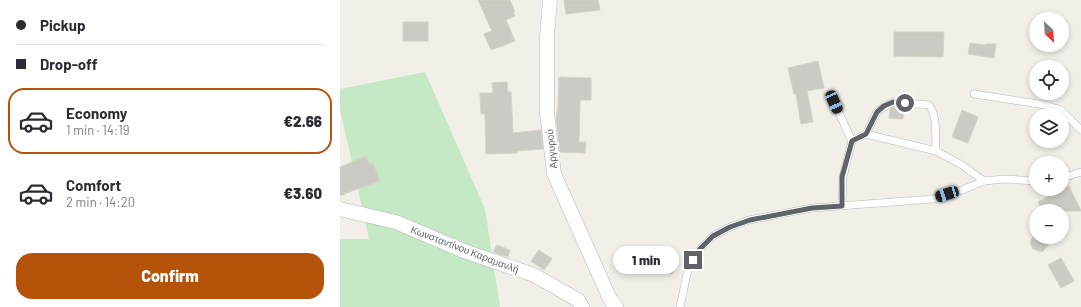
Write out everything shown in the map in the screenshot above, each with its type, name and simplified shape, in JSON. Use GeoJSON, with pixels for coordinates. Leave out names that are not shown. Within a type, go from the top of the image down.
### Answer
{"type":"FeatureCollection","features":[{"type":"Feature","properties":{"kind":"street","name":"Αργυρού"},"geometry":{"type":"LineString","coordinates":[[550,0],[547,36],[547,112],[554,174],[610,299],[616,307]]}},
{"type":"Feature","properties":{"kind":"street","name":"Κωνσταντίνου Καραμανλή"},"geometry":{"type":"LineString","coordinates":[[340,209],[396,222],[464,251],[534,275],[578,300],[582,307]]}},
{"type":"Feature","properties":{"kind":"lane"},"geometry":{"type":"LineString","coordinates":[[974,94],[1045,105],[1061,110],[1081,130]]}},
{"type":"Feature","properties":{"kind":"lane"},"geometry":{"type":"LineString","coordinates":[[834,102],[852,141],[842,177],[842,206]]}},
{"type":"Feature","properties":{"kind":"lane"},"geometry":{"type":"LineString","coordinates":[[852,141],[866,134],[877,112],[884,106],[893,102],[929,105],[932,110],[934,120],[936,151]]}},
{"type":"Feature","properties":{"kind":"lane"},"geometry":{"type":"LineString","coordinates":[[866,134],[936,151],[962,164],[984,181]]}},
{"type":"Feature","properties":{"kind":"lane"},"geometry":{"type":"LineString","coordinates":[[1069,176],[1081,172]]}},
{"type":"Feature","properties":{"kind":"lane"},"geometry":{"type":"LineString","coordinates":[[680,307],[688,269],[698,251],[713,236],[730,227],[750,220],[812,208],[933,199],[984,181],[1005,179],[1029,181]]}},
{"type":"Feature","properties":{"kind":"green space"},"geometry":{"type":"Polygon","coordinates":[[[425,72],[485,209],[500,307],[340,307],[340,239],[369,239],[340,109],[340,89],[425,72]]]}},
{"type":"Feature","properties":{"kind":"building"},"geometry":{"type":"Polygon","coordinates":[[[478,0],[510,0],[515,16],[506,20],[515,41],[491,50],[484,34],[492,31],[478,0]]]}},
{"type":"Feature","properties":{"kind":"building"},"geometry":{"type":"Polygon","coordinates":[[[564,0],[598,0],[600,10],[566,14],[564,0]]]}},
{"type":"Feature","properties":{"kind":"building"},"geometry":{"type":"Polygon","coordinates":[[[403,22],[428,22],[428,41],[403,41],[403,22]]]}},
{"type":"Feature","properties":{"kind":"building"},"geometry":{"type":"Polygon","coordinates":[[[894,32],[944,32],[943,57],[894,56],[894,32]]]}},
{"type":"Feature","properties":{"kind":"building"},"geometry":{"type":"Polygon","coordinates":[[[970,43],[985,45],[996,44],[994,58],[968,54],[970,43]]]}},
{"type":"Feature","properties":{"kind":"building"},"geometry":{"type":"Polygon","coordinates":[[[818,61],[824,88],[807,91],[813,122],[801,124],[796,94],[794,94],[788,68],[818,61]]]}},
{"type":"Feature","properties":{"kind":"building"},"geometry":{"type":"Polygon","coordinates":[[[559,77],[591,78],[591,100],[580,100],[579,142],[586,142],[585,153],[560,152],[556,117],[558,108],[559,77]]]}},
{"type":"Feature","properties":{"kind":"building"},"geometry":{"type":"Polygon","coordinates":[[[507,82],[508,92],[511,92],[513,133],[541,130],[543,149],[517,151],[517,153],[486,154],[485,114],[481,114],[480,93],[493,93],[492,83],[507,82]]]}},
{"type":"Feature","properties":{"kind":"building"},"geometry":{"type":"Polygon","coordinates":[[[894,107],[904,108],[903,119],[889,118],[890,109],[894,107]]]}},
{"type":"Feature","properties":{"kind":"building"},"geometry":{"type":"Polygon","coordinates":[[[962,110],[978,117],[968,143],[952,137],[962,110]]]}},
{"type":"Feature","properties":{"kind":"building"},"geometry":{"type":"Polygon","coordinates":[[[366,156],[370,165],[373,163],[380,181],[340,196],[340,167],[366,156]]]}},
{"type":"Feature","properties":{"kind":"building"},"geometry":{"type":"Polygon","coordinates":[[[1069,186],[1081,211],[1069,211],[1069,204],[1039,204],[1038,202],[1050,196],[1069,196],[1069,186]]]}},
{"type":"Feature","properties":{"kind":"building"},"geometry":{"type":"Polygon","coordinates":[[[1031,244],[1049,244],[1042,252],[1033,249],[1031,244]]]}},
{"type":"Feature","properties":{"kind":"building"},"geometry":{"type":"Polygon","coordinates":[[[497,245],[510,250],[508,257],[493,252],[497,245]]]}},
{"type":"Feature","properties":{"kind":"building"},"geometry":{"type":"Polygon","coordinates":[[[539,250],[552,259],[544,270],[531,261],[539,250]]]}},
{"type":"Feature","properties":{"kind":"building"},"geometry":{"type":"Polygon","coordinates":[[[661,257],[676,261],[672,274],[657,270],[661,257]]]}},
{"type":"Feature","properties":{"kind":"building"},"geometry":{"type":"Polygon","coordinates":[[[1061,258],[1074,281],[1061,288],[1048,265],[1061,258]]]}},
{"type":"Feature","properties":{"kind":"route"},"geometry":{"type":"LineString","coordinates":[[693,260],[698,251],[713,236],[730,227],[750,220],[812,208],[842,206],[842,177],[852,141],[866,134],[877,112],[884,106],[893,102],[905,103]]}}]}
